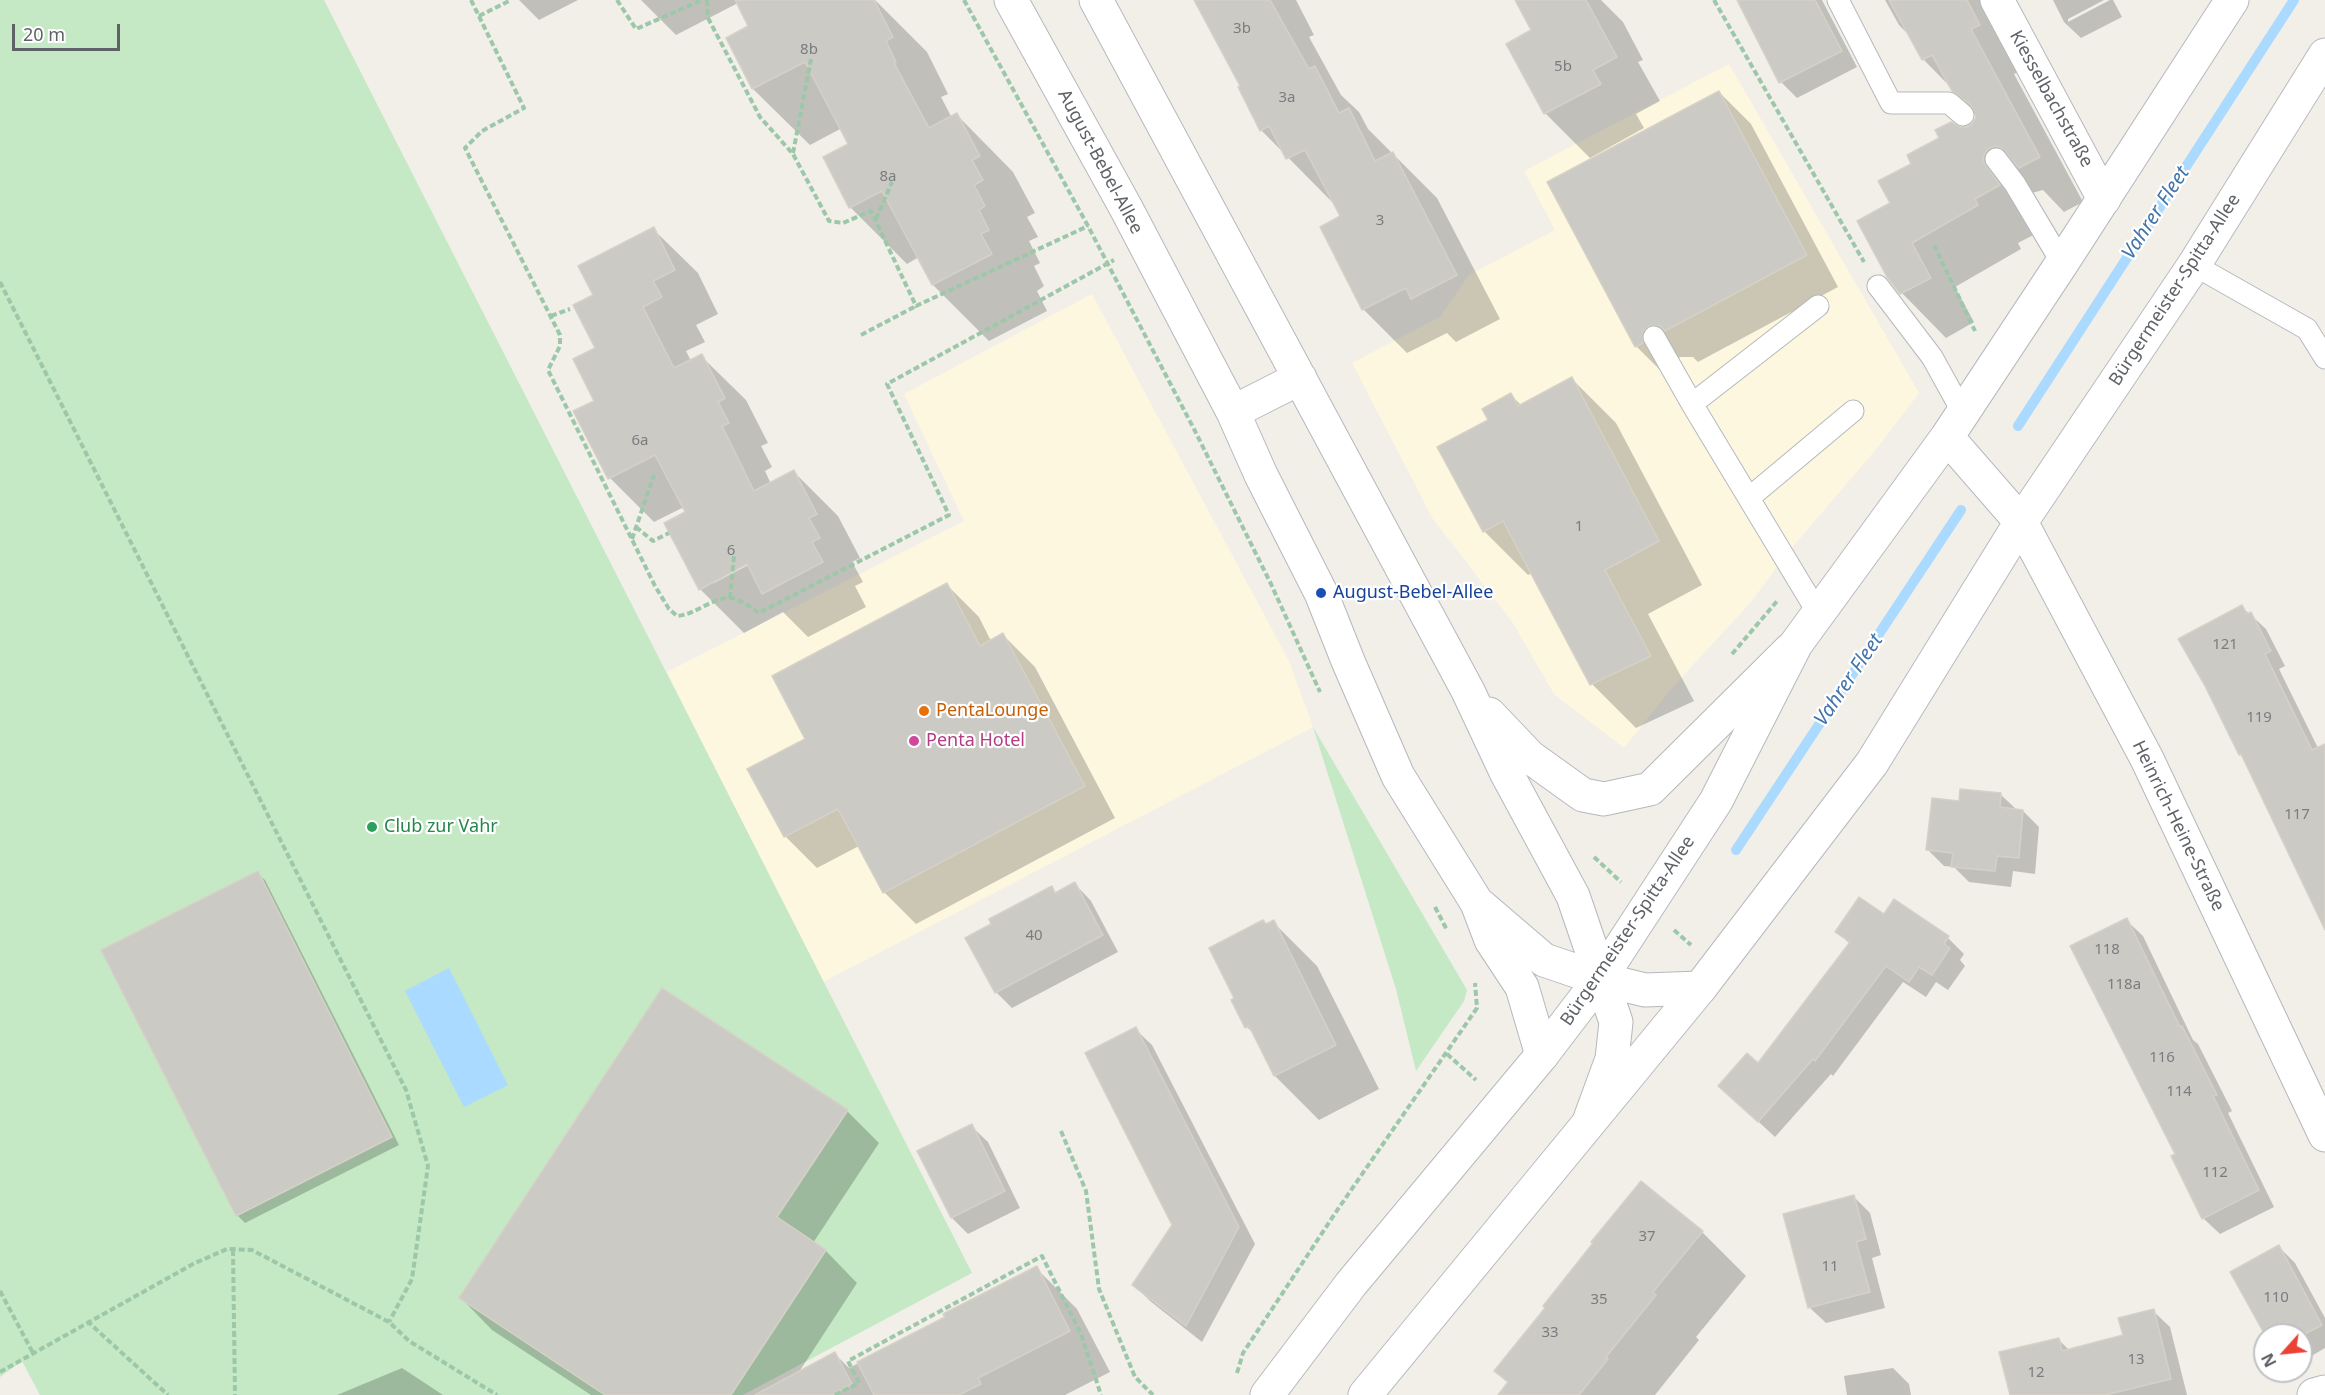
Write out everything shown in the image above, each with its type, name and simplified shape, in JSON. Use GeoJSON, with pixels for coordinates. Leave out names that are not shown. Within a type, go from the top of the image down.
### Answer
{"type":"FeatureCollection","features":[{"type":"Feature","properties":{"kind":"street","name":"August-Bebel-Allee"},"geometry":{"type":"LineString","coordinates":[[1011,0],[1126,208],[1233,412],[1261,475],[1321,593],[1398,776],[1477,903],[1491,940],[1522,987],[1542,1054]]}},
{"type":"Feature","properties":{"kind":"street"},"geometry":{"type":"LineString","coordinates":[[1096,0],[1467,691],[1507,774],[1573,896],[1616,1022],[1612,1059],[1587,1127]]}},
{"type":"Feature","properties":{"kind":"street","name":"Kiesselbachstraße"},"geometry":{"type":"LineString","coordinates":[[1997,0],[2104,199]]}},
{"type":"Feature","properties":{"kind":"street","name":"Bürgermeister-Spitta-Allee"},"geometry":{"type":"LineString","coordinates":[[1267,1395],[1351,1284],[1542,1054],[1600,980],[1716,801],[1796,644],[1955,425],[2232,0]]}},
{"type":"Feature","properties":{"kind":"street","name":"Bürgermeister-Spitta-Allee"},"geometry":{"type":"LineString","coordinates":[[1365,1395],[1700,988],[1872,763],[2021,522],[2194,265],[2325,56]]}},
{"type":"Feature","properties":{"kind":"street"},"geometry":{"type":"LineString","coordinates":[[1233,412],[1300,378]]}},
{"type":"Feature","properties":{"kind":"street"},"geometry":{"type":"LineString","coordinates":[[1955,425],[2021,522]]}},
{"type":"Feature","properties":{"kind":"street","name":"Heinrich-Heine-Straße"},"geometry":{"type":"LineString","coordinates":[[2021,522],[2147,759],[2325,1135]]}},
{"type":"Feature","properties":{"kind":"street"},"geometry":{"type":"LineString","coordinates":[[1467,691],[1530,758],[1583,795],[1604,799],[1650,789],[1796,644]]}},
{"type":"Feature","properties":{"kind":"street","name":"August-Bebel-Allee"},"geometry":{"type":"LineString","coordinates":[[1477,903],[1544,960],[1600,980],[1645,990],[1700,988]]}},
{"type":"Feature","properties":{"kind":"street"},"geometry":{"type":"LineString","coordinates":[[2314,1395],[2325,1392]]}},
{"type":"Feature","properties":{"kind":"lane"},"geometry":{"type":"LineString","coordinates":[[1838,0],[1890,103],[1949,103],[1963,115]]}},
{"type":"Feature","properties":{"kind":"lane"},"geometry":{"type":"LineString","coordinates":[[1996,159],[2015,184],[2062,263]]}},
{"type":"Feature","properties":{"kind":"lane"},"geometry":{"type":"LineString","coordinates":[[2194,265],[2307,329],[2325,358]]}},
{"type":"Feature","properties":{"kind":"lane"},"geometry":{"type":"LineString","coordinates":[[1878,286],[1932,357],[1955,425]]}},
{"type":"Feature","properties":{"kind":"lane"},"geometry":{"type":"LineString","coordinates":[[1692,404],[1818,306]]}},
{"type":"Feature","properties":{"kind":"lane"},"geometry":{"type":"LineString","coordinates":[[1654,337],[1818,613]]}},
{"type":"Feature","properties":{"kind":"lane"},"geometry":{"type":"LineString","coordinates":[[1749,498],[1853,411]]}},
{"type":"Feature","properties":{"kind":"path"},"geometry":{"type":"LineString","coordinates":[[471,0],[524,108],[483,131],[465,148],[560,335],[560,346],[548,370],[655,586],[669,609],[677,616],[688,615],[718,600],[730,598],[739,600],[759,613],[949,515],[887,384],[1144,244]]}},
{"type":"Feature","properties":{"kind":"path"},"geometry":{"type":"LineString","coordinates":[[479,16],[511,0]]}},
{"type":"Feature","properties":{"kind":"path"},"geometry":{"type":"LineString","coordinates":[[617,0],[636,29],[702,0]]}},
{"type":"Feature","properties":{"kind":"path"},"geometry":{"type":"LineString","coordinates":[[707,0],[708,18],[760,117],[793,154],[829,220],[843,223],[871,211],[916,306]]}},
{"type":"Feature","properties":{"kind":"path"},"geometry":{"type":"LineString","coordinates":[[964,0],[1088,226],[1201,441],[1271,584],[1324,700]]}},
{"type":"Feature","properties":{"kind":"path"},"geometry":{"type":"LineString","coordinates":[[1714,0],[1878,286]]}},
{"type":"Feature","properties":{"kind":"path"},"geometry":{"type":"LineString","coordinates":[[793,154],[811,59]]}},
{"type":"Feature","properties":{"kind":"path"},"geometry":{"type":"LineString","coordinates":[[876,220],[892,182]]}},
{"type":"Feature","properties":{"kind":"path"},"geometry":{"type":"LineString","coordinates":[[861,335],[916,306],[1126,208]]}},
{"type":"Feature","properties":{"kind":"path"},"geometry":{"type":"LineString","coordinates":[[1934,245],[1977,336],[1998,359]]}},
{"type":"Feature","properties":{"kind":"path"},"geometry":{"type":"LineString","coordinates":[[0,282],[406,1090],[428,1166],[412,1279],[389,1322]]}},
{"type":"Feature","properties":{"kind":"path"},"geometry":{"type":"LineString","coordinates":[[551,316],[570,309]]}},
{"type":"Feature","properties":{"kind":"path"},"geometry":{"type":"LineString","coordinates":[[632,540],[654,475]]}},
{"type":"Feature","properties":{"kind":"path"},"geometry":{"type":"LineString","coordinates":[[636,527],[653,541],[669,533]]}},
{"type":"Feature","properties":{"kind":"path"},"geometry":{"type":"LineString","coordinates":[[730,598],[734,556]]}},
{"type":"Feature","properties":{"kind":"path"},"geometry":{"type":"LineString","coordinates":[[1432,902],[1449,933]]}},
{"type":"Feature","properties":{"kind":"path"},"geometry":{"type":"LineString","coordinates":[[1237,1374],[1243,1353],[1255,1334],[1477,1008],[1476,986],[1466,965],[1491,940]]}},
{"type":"Feature","properties":{"kind":"path"},"geometry":{"type":"LineString","coordinates":[[1061,1131],[1086,1191],[1099,1289],[1135,1377],[1153,1395]]}},
{"type":"Feature","properties":{"kind":"path"},"geometry":{"type":"LineString","coordinates":[[0,1372],[87,1321],[193,1264],[227,1249],[252,1250],[389,1322],[409,1341],[496,1395]]}},
{"type":"Feature","properties":{"kind":"path"},"geometry":{"type":"LineString","coordinates":[[233,1250],[235,1395]]}},
{"type":"Feature","properties":{"kind":"path"},"geometry":{"type":"LineString","coordinates":[[835,1395],[859,1383],[848,1360],[1042,1256],[1081,1334],[1101,1395]]}},
{"type":"Feature","properties":{"kind":"path"},"geometry":{"type":"LineString","coordinates":[[0,1291],[33,1353]]}},
{"type":"Feature","properties":{"kind":"path"},"geometry":{"type":"LineString","coordinates":[[87,1321],[168,1395]]}},
{"type":"Feature","properties":{"kind":"shaded area"},"geometry":{"type":"Polygon","coordinates":[[[1729,64],[1919,393],[1878,447],[1784,557],[1751,602],[1671,689],[1624,748],[1554,694],[1513,623],[1433,519],[1352,363],[1440,317],[1469,275],[1555,230],[1524,171],[1729,64]]]}},
{"type":"Feature","properties":{"kind":"shaded area"},"geometry":{"type":"Polygon","coordinates":[[[1092,294],[1289,661],[1313,727],[823,982],[667,672],[964,521],[904,394],[1092,294]]]}},
{"type":"Feature","properties":{"kind":"green space","name":"Club zur Vahr"},"geometry":{"type":"Polygon","coordinates":[[[0,0],[324,0],[972,1273],[743,1395],[40,1395],[22,1361],[0,1377],[0,0]]]}},
{"type":"Feature","properties":{"kind":"green space"},"geometry":{"type":"Polygon","coordinates":[[[1313,727],[1467,990],[1464,1001],[1416,1071],[1396,989],[1313,727]]]}},
{"type":"Feature","properties":{"kind":"water"},"geometry":{"type":"Polygon","coordinates":[[[449,968],[508,1085],[464,1107],[405,991],[449,968]]]}},
{"type":"Feature","properties":{"kind":"building"},"geometry":{"type":"Polygon","coordinates":[[[735,0],[874,0],[893,37],[886,41],[896,62],[894,63],[929,128],[957,113],[980,156],[972,160],[983,180],[974,185],[985,206],[979,210],[989,230],[981,234],[992,254],[932,285],[882,191],[849,208],[823,157],[848,144],[805,62],[752,89],[726,38],[748,26],[735,0]]]}},
{"type":"Feature","properties":{"kind":"building"},"geometry":{"type":"Polygon","coordinates":[[[1194,0],[1270,0],[1309,69],[1315,66],[1339,113],[1349,108],[1375,161],[1393,152],[1457,275],[1411,299],[1406,288],[1362,310],[1320,227],[1340,216],[1305,150],[1286,159],[1269,126],[1260,131],[1238,87],[1240,86],[1194,0]]]}},
{"type":"Feature","properties":{"kind":"building"},"geometry":{"type":"Polygon","coordinates":[[[1515,0],[1586,0],[1617,57],[1593,70],[1601,84],[1544,114],[1506,44],[1531,30],[1515,0]]]}},
{"type":"Feature","properties":{"kind":"building"},"geometry":{"type":"Polygon","coordinates":[[[1737,0],[1815,0],[1842,51],[1779,83],[1737,0]]]}},
{"type":"Feature","properties":{"kind":"building"},"geometry":{"type":"Polygon","coordinates":[[[1889,0],[1967,0],[1980,25],[1971,29],[2040,157],[2019,168],[2001,148],[1995,146],[1988,149],[1983,161],[2000,185],[1975,199],[1978,205],[1912,243],[1931,278],[1900,294],[1887,277],[1857,221],[1890,203],[1878,181],[1911,164],[1907,155],[1939,138],[1935,130],[1951,122],[1960,127],[1967,127],[1976,117],[1971,105],[1952,91],[1932,55],[1922,60],[1889,0]]]}},
{"type":"Feature","properties":{"kind":"building"},"geometry":{"type":"Polygon","coordinates":[[[1719,91],[1807,255],[1665,331],[1660,326],[1648,326],[1643,331],[1643,343],[1635,347],[1547,182],[1719,91]]]}},
{"type":"Feature","properties":{"kind":"building"},"geometry":{"type":"Polygon","coordinates":[[[654,227],[675,270],[653,281],[662,297],[643,307],[674,368],[702,354],[725,398],[718,402],[729,423],[722,426],[754,491],[794,470],[817,514],[809,518],[820,538],[812,542],[823,562],[762,594],[747,564],[699,590],[664,523],[685,512],[655,455],[608,479],[573,411],[594,401],[573,359],[595,348],[573,305],[593,295],[578,266],[654,227]]]}},
{"type":"Feature","properties":{"kind":"building"},"geometry":{"type":"Polygon","coordinates":[[[1572,377],[1659,541],[1605,570],[1651,656],[1590,685],[1503,521],[1483,532],[1437,447],[1488,420],[1482,409],[1511,393],[1518,406],[1572,377]]]}},
{"type":"Feature","properties":{"kind":"building"},"geometry":{"type":"Polygon","coordinates":[[[947,583],[980,646],[1003,633],[1085,786],[883,893],[838,809],[784,837],[747,769],[805,739],[772,676],[947,583]]]}},
{"type":"Feature","properties":{"kind":"building"},"geometry":{"type":"Polygon","coordinates":[[[2242,605],[2247,614],[2251,612],[2271,651],[2265,654],[2312,750],[2325,744],[2325,930],[2241,754],[2239,755],[2205,686],[2178,639],[2242,605]]]}},
{"type":"Feature","properties":{"kind":"building"},"geometry":{"type":"Polygon","coordinates":[[[1960,789],[2001,793],[2000,807],[2023,810],[2019,858],[1997,856],[1995,871],[1951,867],[1953,853],[1926,850],[1932,798],[1959,801],[1960,789]]]}},
{"type":"Feature","properties":{"kind":"building"},"geometry":{"type":"Polygon","coordinates":[[[258,871],[392,1137],[236,1216],[101,950],[258,871]]]}},
{"type":"Feature","properties":{"kind":"building"},"geometry":{"type":"Polygon","coordinates":[[[1075,882],[1103,935],[995,993],[965,938],[991,924],[989,919],[1052,886],[1055,893],[1075,882]]]}},
{"type":"Feature","properties":{"kind":"building"},"geometry":{"type":"Polygon","coordinates":[[[1859,897],[1884,914],[1894,899],[1949,936],[1944,944],[1950,948],[1932,975],[1919,967],[1909,982],[1886,966],[1815,1061],[1813,1059],[1758,1122],[1718,1086],[1747,1053],[1758,1063],[1850,942],[1835,932],[1859,897]]]}},
{"type":"Feature","properties":{"kind":"building"},"geometry":{"type":"Polygon","coordinates":[[[2127,918],[2180,1027],[2182,1026],[2217,1095],[2213,1096],[2259,1190],[2202,1219],[2171,1156],[2175,1154],[2070,946],[2127,918]]]}},
{"type":"Feature","properties":{"kind":"building"},"geometry":{"type":"Polygon","coordinates":[[[1263,920],[1266,924],[1274,920],[1336,1045],[1274,1076],[1249,1026],[1245,1028],[1231,1000],[1234,998],[1209,948],[1263,920]]]}},
{"type":"Feature","properties":{"kind":"building"},"geometry":{"type":"Polygon","coordinates":[[[662,988],[848,1110],[777,1217],[826,1250],[731,1395],[605,1395],[459,1298],[662,988]]]}},
{"type":"Feature","properties":{"kind":"building"},"geometry":{"type":"Polygon","coordinates":[[[1136,1027],[1239,1227],[1186,1326],[1132,1285],[1172,1225],[1085,1053],[1136,1027]]]}},
{"type":"Feature","properties":{"kind":"building"},"geometry":{"type":"Polygon","coordinates":[[[972,1124],[1005,1191],[951,1218],[917,1151],[972,1124]]]}},
{"type":"Feature","properties":{"kind":"building"},"geometry":{"type":"Polygon","coordinates":[[[1641,1181],[1703,1231],[1653,1292],[1656,1295],[1579,1395],[1498,1395],[1508,1382],[1494,1371],[1545,1308],[1543,1306],[1593,1243],[1591,1242],[1641,1181]]]}},
{"type":"Feature","properties":{"kind":"building"},"geometry":{"type":"Polygon","coordinates":[[[1854,1195],[1866,1239],[1856,1242],[1870,1292],[1808,1308],[1783,1214],[1854,1195]]]}},
{"type":"Feature","properties":{"kind":"building"},"geometry":{"type":"Polygon","coordinates":[[[2279,1245],[2322,1325],[2313,1330],[2313,1323],[2258,1323],[2230,1272],[2279,1245]]]}},
{"type":"Feature","properties":{"kind":"building"},"geometry":{"type":"Polygon","coordinates":[[[1037,1266],[1070,1331],[978,1378],[981,1384],[959,1395],[874,1395],[857,1362],[945,1317],[943,1314],[1037,1266]]]}},
{"type":"Feature","properties":{"kind":"building"},"geometry":{"type":"Polygon","coordinates":[[[2154,1309],[2171,1379],[2105,1395],[2010,1395],[1999,1352],[2059,1338],[2062,1351],[2123,1335],[2118,1318],[2154,1309]]]}},
{"type":"Feature","properties":{"kind":"building"},"geometry":{"type":"Polygon","coordinates":[[[835,1352],[852,1384],[832,1395],[755,1395],[835,1352]]]}},
{"type":"Feature","properties":{"kind":"waterway","name":"Vahrer Fleet"},"geometry":{"type":"LineString","coordinates":[[2018,426],[2294,0]]}},
{"type":"Feature","properties":{"kind":"waterway","name":"Vahrer Fleet"},"geometry":{"type":"LineString","coordinates":[[1736,850],[1961,510]]}},
{"type":"Feature","properties":{"kind":"place","name":"August-Bebel-Allee"},"geometry":{"type":"Point","coordinates":[1321,593]}},
{"type":"Feature","properties":{"kind":"place","name":"PentaLounge"},"geometry":{"type":"Point","coordinates":[924,711]}},
{"type":"Feature","properties":{"kind":"place","name":"Penta Hotel"},"geometry":{"type":"Point","coordinates":[914,741]}},
{"type":"Feature","properties":{"kind":"place","name":"Club zur Vahr"},"geometry":{"type":"Point","coordinates":[372,827]}}]}
